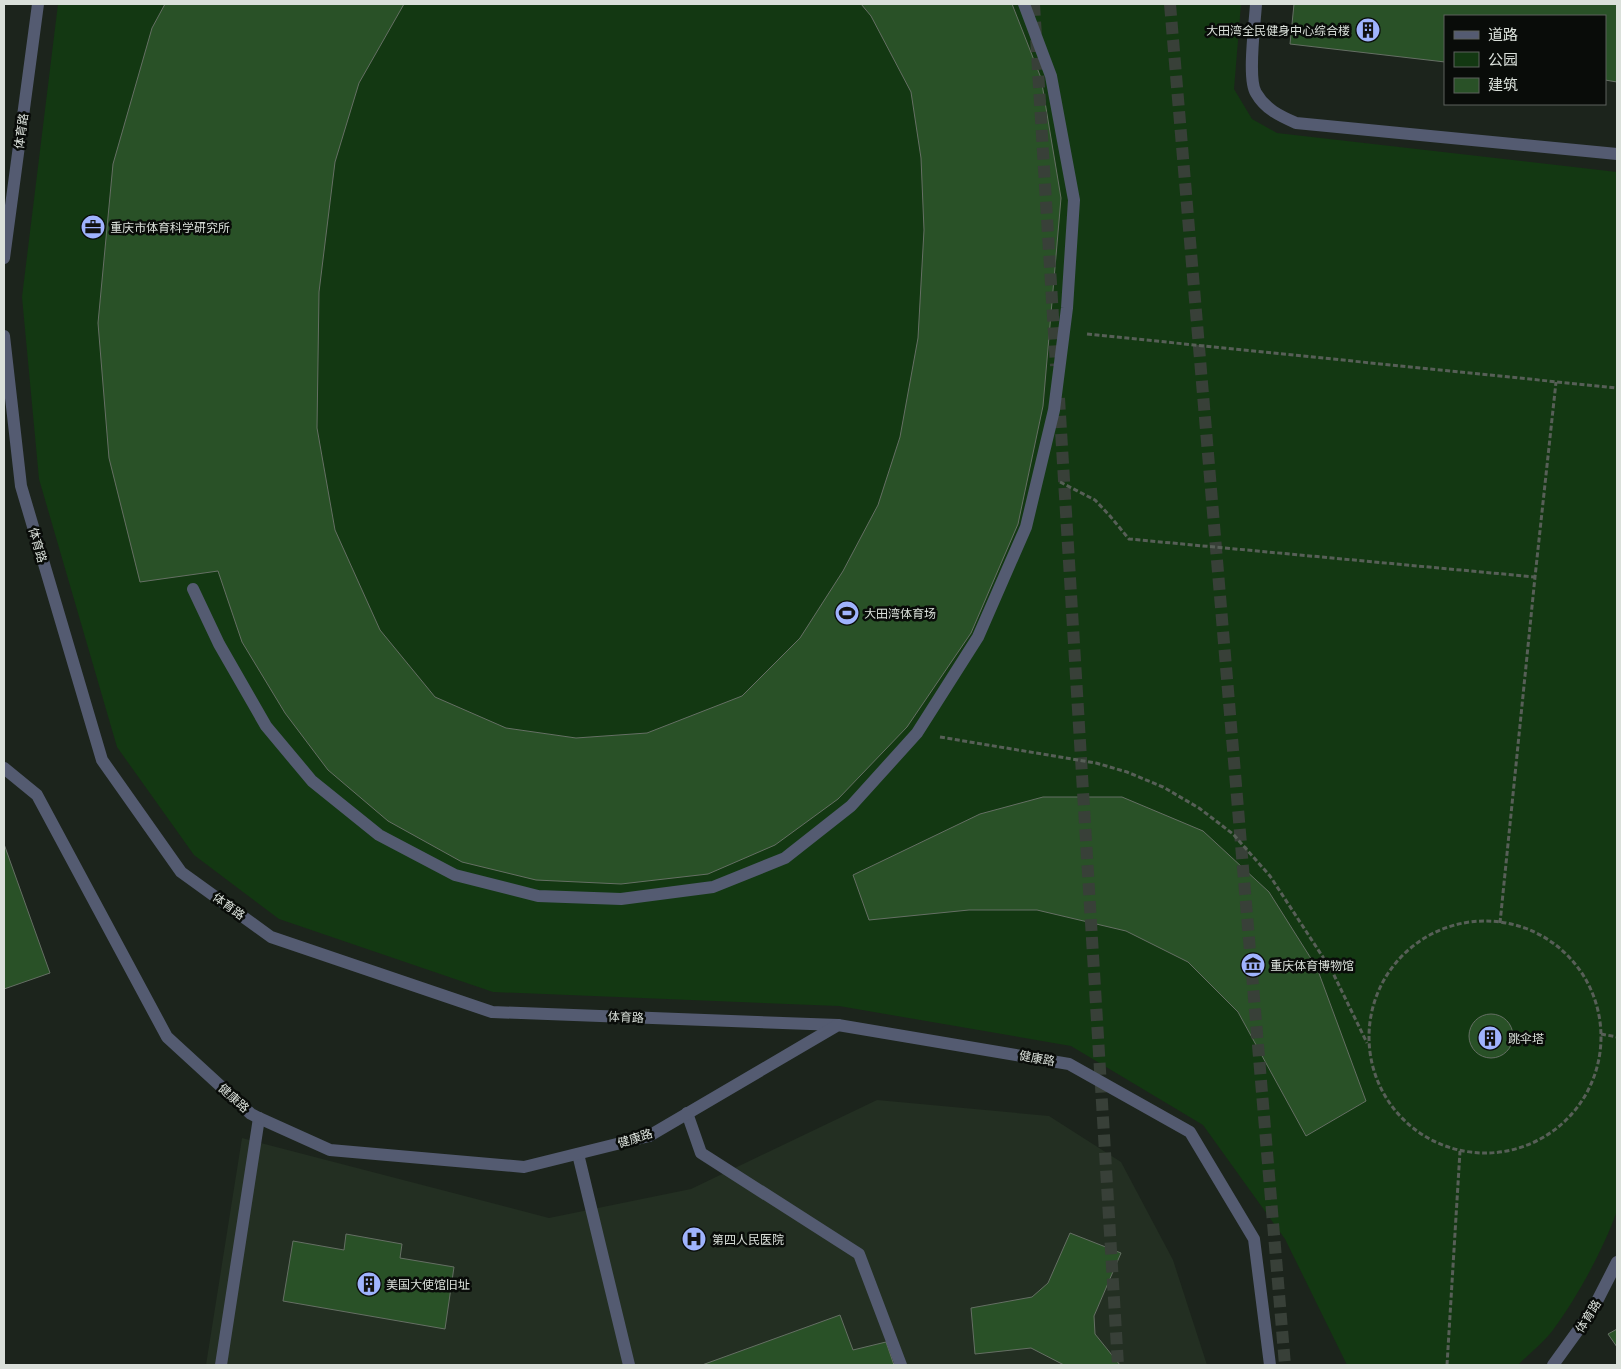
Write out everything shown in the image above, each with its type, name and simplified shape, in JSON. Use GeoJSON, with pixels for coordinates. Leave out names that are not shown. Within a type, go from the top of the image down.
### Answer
{"type":"FeatureCollection","features":[{"type":"Feature","properties":{"kind":"street","name":"体育路"},"geometry":{"type":"LineString","coordinates":[[4,258],[38,4]]}},
{"type":"Feature","properties":{"kind":"street"},"geometry":{"type":"LineString","coordinates":[[194,589],[218,644],[266,726],[312,780],[379,834],[455,875],[538,896],[621,899],[713,887],[785,858],[851,806],[917,733],[978,638],[1026,526],[1054,410],[1064,331],[1074,200],[1051,76],[1024,4]]}},
{"type":"Feature","properties":{"kind":"street"},"geometry":{"type":"LineString","coordinates":[[1256,4],[1252,77],[1254,92],[1264,104],[1279,116],[1296,123],[1617,154]]}},
{"type":"Feature","properties":{"kind":"street","name":"体育路"},"geometry":{"type":"LineString","coordinates":[[4,336],[21,486],[102,760],[181,872],[271,937],[492,1012],[838,1025]]}},
{"type":"Feature","properties":{"kind":"street","name":"健康路"},"geometry":{"type":"LineString","coordinates":[[4,768],[37,795],[167,1037],[251,1114],[259,1118],[330,1150],[524,1167],[649,1136],[838,1025],[1069,1064],[1190,1132],[1254,1239],[1270,1365]]}},
{"type":"Feature","properties":{"kind":"street"},"geometry":{"type":"LineString","coordinates":[[687,1113],[700,1153],[859,1254],[901,1365]]}},
{"type":"Feature","properties":{"kind":"street"},"geometry":{"type":"LineString","coordinates":[[221,1365],[259,1118]]}},
{"type":"Feature","properties":{"kind":"street"},"geometry":{"type":"LineString","coordinates":[[578,1154],[629,1365]]}},
{"type":"Feature","properties":{"kind":"street","name":"体育路"},"geometry":{"type":"LineString","coordinates":[[1553,1365],[1592,1311],[1617,1262]]}},
{"type":"Feature","properties":{"kind":"path"},"geometry":{"type":"LineString","coordinates":[[1064,331],[1617,388]]}},
{"type":"Feature","properties":{"kind":"path"},"geometry":{"type":"LineString","coordinates":[[1500,923],[1556,382]]}},
{"type":"Feature","properties":{"kind":"path"},"geometry":{"type":"LineString","coordinates":[[1039,471],[1095,500],[1129,539],[1535,577]]}},
{"type":"Feature","properties":{"kind":"path"},"geometry":{"type":"LineString","coordinates":[[917,733],[1096,763],[1128,772],[1163,787],[1199,808],[1233,834],[1270,876],[1332,971],[1368,1045],[1377,1081],[1396,1113],[1425,1137],[1460,1151],[1498,1153],[1536,1142],[1569,1120],[1592,1087],[1602,1049],[1599,1009],[1583,973],[1556,944],[1520,926],[1481,920],[1444,927],[1412,946],[1387,973],[1372,1008],[1368,1045]]}},
{"type":"Feature","properties":{"kind":"path"},"geometry":{"type":"LineString","coordinates":[[1601,1034],[1617,1036]]}},
{"type":"Feature","properties":{"kind":"path"},"geometry":{"type":"LineString","coordinates":[[1448,1365],[1460,1151]]}},
{"type":"Feature","properties":{"kind":"shaded area","name":"第四人民医院"},"geometry":{"type":"Polygon","coordinates":[[[877,1100],[1049,1116],[1121,1162],[1173,1260],[1207,1365],[206,1365],[242,1138],[549,1218],[691,1189],[877,1100]]]}},
{"type":"Feature","properties":{"kind":"green space","name":"大田湾体育场"},"geometry":{"type":"Polygon","coordinates":[[[58,4],[1241,4],[1234,89],[1252,119],[1277,133],[1617,172],[1617,1211],[1605,1241],[1572,1303],[1549,1335],[1518,1365],[1347,1365],[1285,1239],[1203,1125],[1071,1046],[839,1006],[493,992],[279,919],[194,855],[117,747],[39,479],[22,297],[58,4]]]}},
{"type":"Feature","properties":{"kind":"building"},"geometry":{"type":"Polygon","coordinates":[[[165,4],[404,4],[359,83],[335,162],[319,292],[317,428],[335,530],[380,630],[435,697],[506,728],[576,738],[647,733],[742,696],[800,638],[843,571],[878,505],[900,437],[918,338],[924,230],[921,158],[911,92],[871,16],[861,4],[1012,4],[1041,78],[1061,198],[1043,406],[1018,524],[971,633],[907,727],[838,799],[775,845],[708,874],[621,884],[536,880],[462,862],[388,821],[328,770],[285,713],[242,642],[218,571],[140,582],[109,458],[98,323],[113,164],[152,28],[165,4]]]}},
{"type":"Feature","properties":{"kind":"building","name":"大田湾全民健身中心综合楼"},"geometry":{"type":"Polygon","coordinates":[[[1294,4],[1617,4],[1617,82],[1606,80],[1606,15],[1444,15],[1444,62],[1290,44],[1294,4]]]}},
{"type":"Feature","properties":{"kind":"building","name":"重庆体育博物馆"},"geometry":{"type":"Polygon","coordinates":[[[1043,797],[1122,797],[1203,831],[1269,892],[1317,968],[1366,1101],[1306,1136],[1238,1012],[1188,962],[1126,931],[1037,910],[969,910],[869,920],[853,875],[980,814],[1043,797]]]}},
{"type":"Feature","properties":{"kind":"building"},"geometry":{"type":"Polygon","coordinates":[[[4,844],[50,973],[4,989],[4,844]]]}},
{"type":"Feature","properties":{"kind":"building","name":"跳伞塔"},"geometry":{"type":"Polygon","coordinates":[[[1487,1014],[1495,1014],[1507,1020],[1513,1036],[1507,1052],[1495,1058],[1487,1058],[1475,1052],[1469,1040],[1469,1032],[1475,1020],[1487,1014]]]}},
{"type":"Feature","properties":{"kind":"building"},"geometry":{"type":"Polygon","coordinates":[[[1070,1233],[1121,1253],[1094,1316],[1095,1334],[1120,1365],[1064,1365],[1031,1348],[975,1354],[971,1308],[1032,1297],[1048,1283],[1070,1233]]]}},
{"type":"Feature","properties":{"kind":"building","name":"美国大使馆旧址"},"geometry":{"type":"Polygon","coordinates":[[[346,1234],[402,1244],[400,1258],[454,1267],[445,1329],[283,1301],[293,1241],[344,1250],[346,1234]]]}},
{"type":"Feature","properties":{"kind":"building"},"geometry":{"type":"Polygon","coordinates":[[[840,1315],[853,1350],[886,1342],[894,1365],[702,1365],[840,1315]]]}},
{"type":"Feature","properties":{"kind":"building"},"geometry":{"type":"Polygon","coordinates":[[[1617,1329],[1617,1347],[1608,1334],[1617,1329]]]}},
{"type":"Feature","properties":{"kind":"tunnel"},"geometry":{"type":"LineString","coordinates":[[1034,4],[1056,366]]}},
{"type":"Feature","properties":{"kind":"tunnel"},"geometry":{"type":"LineString","coordinates":[[1170,4],[1285,1365]]}},
{"type":"Feature","properties":{"kind":"tunnel"},"geometry":{"type":"LineString","coordinates":[[1059,398],[1118,1365]]}},
{"type":"Feature","properties":{"kind":"place","name":"大田湾全民健身中心综合楼"},"geometry":{"type":"Point","coordinates":[1368,30]}},
{"type":"Feature","properties":{"kind":"place","name":"重庆市体育科学研究所"},"geometry":{"type":"Point","coordinates":[93,227]}},
{"type":"Feature","properties":{"kind":"place","name":"大田湾体育场"},"geometry":{"type":"Point","coordinates":[847,613]}},
{"type":"Feature","properties":{"kind":"place","name":"重庆体育博物馆"},"geometry":{"type":"Point","coordinates":[1253,965]}},
{"type":"Feature","properties":{"kind":"place","name":"跳伞塔"},"geometry":{"type":"Point","coordinates":[1490,1038]}},
{"type":"Feature","properties":{"kind":"place","name":"第四人民医院"},"geometry":{"type":"Point","coordinates":[694,1239]}},
{"type":"Feature","properties":{"kind":"place","name":"美国大使馆旧址"},"geometry":{"type":"Point","coordinates":[369,1284]}}]}
